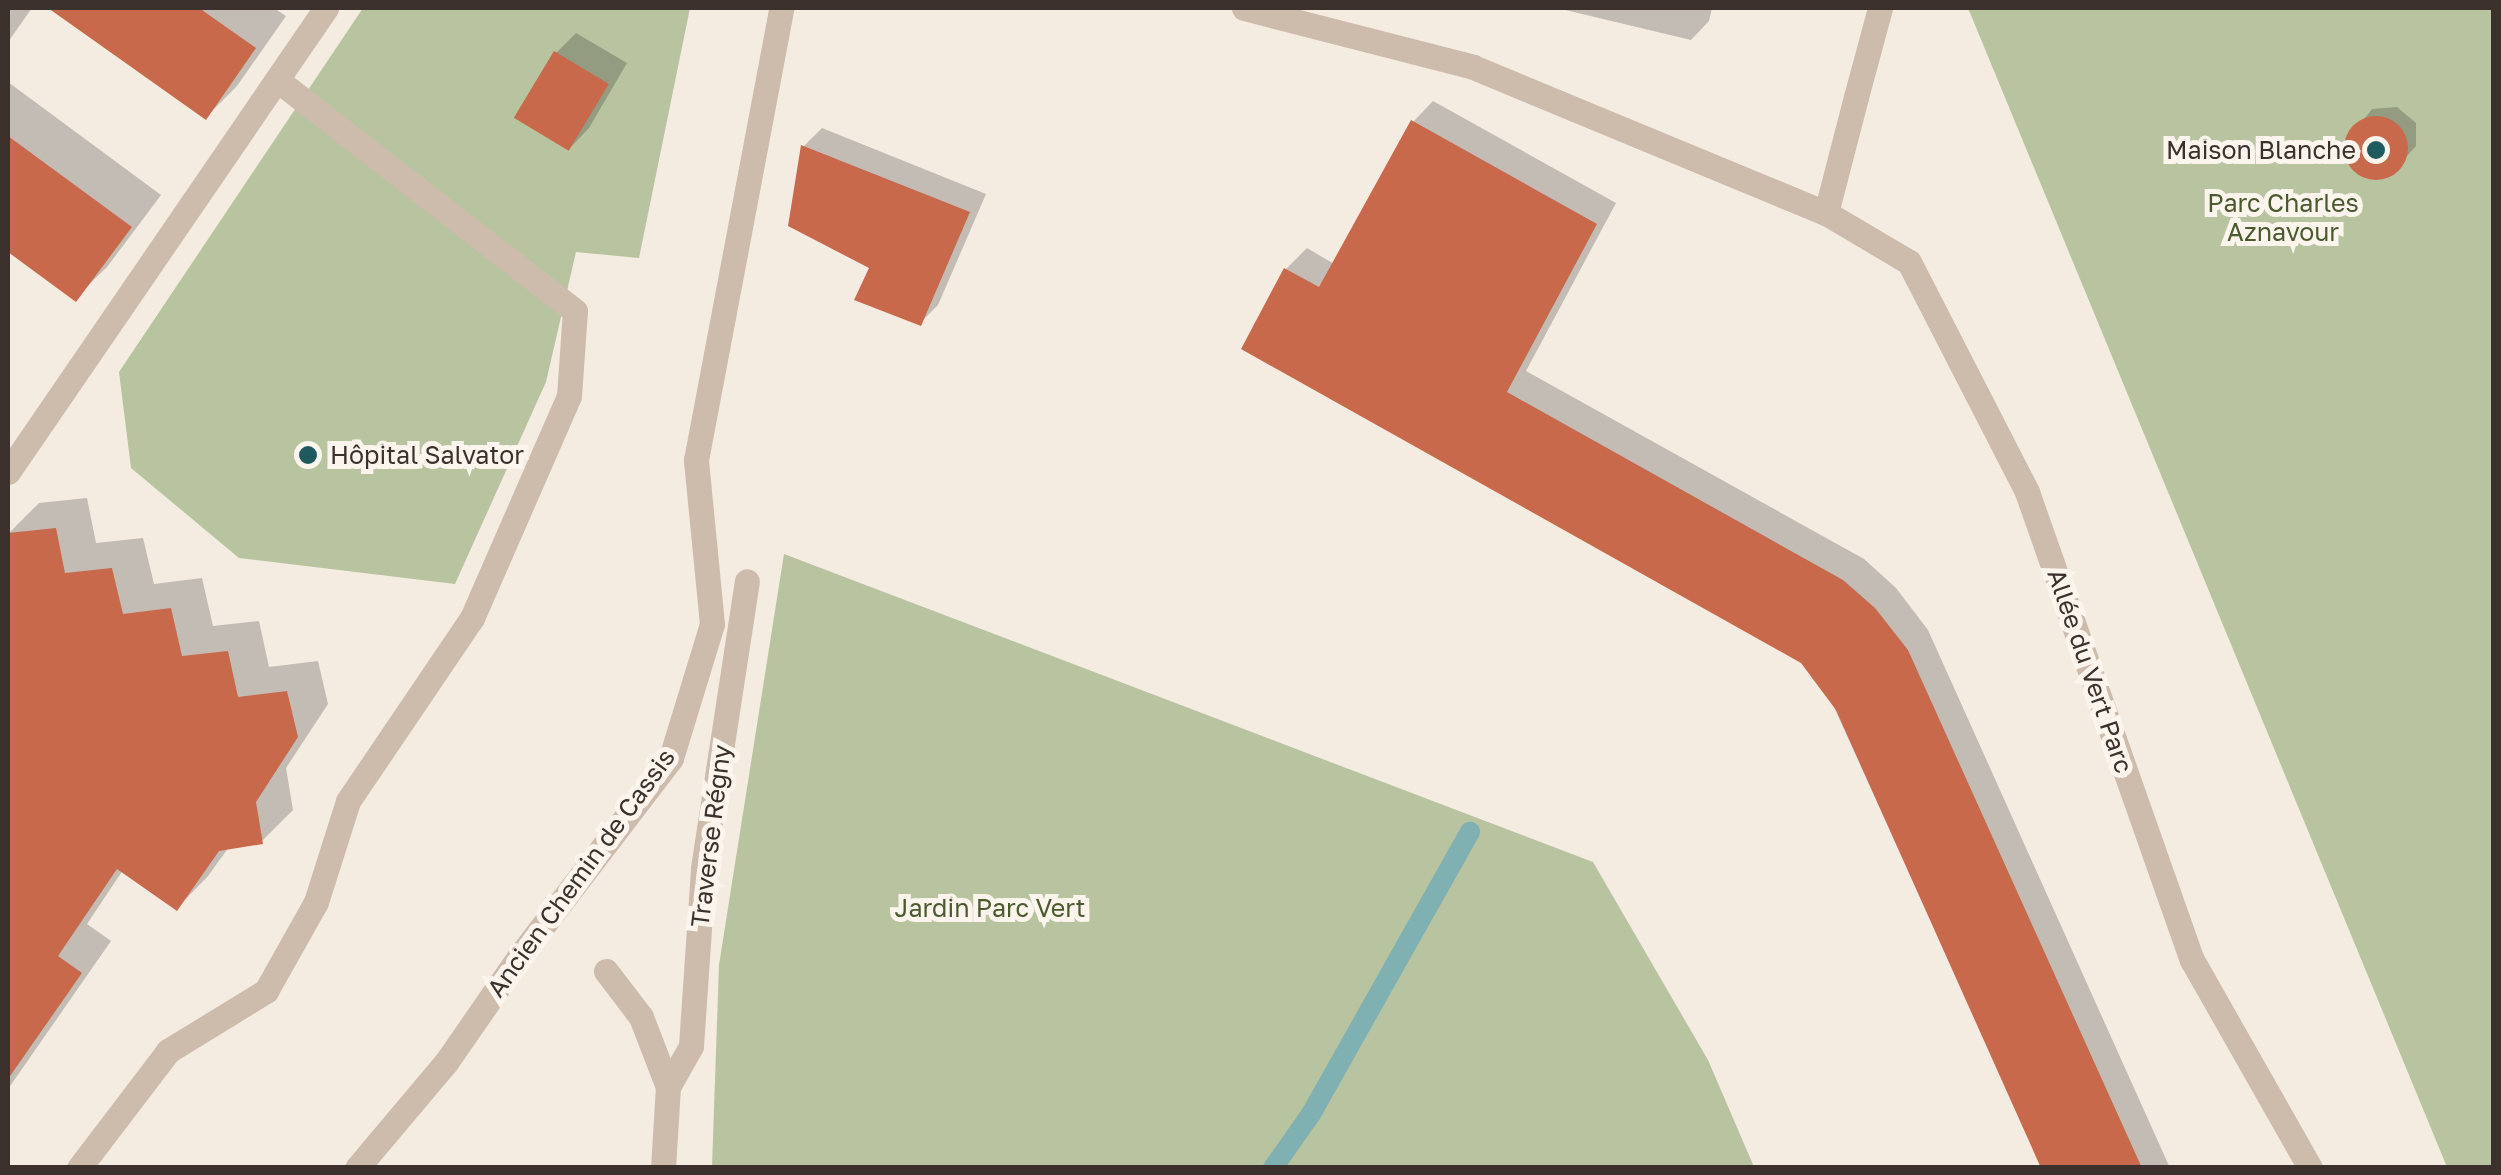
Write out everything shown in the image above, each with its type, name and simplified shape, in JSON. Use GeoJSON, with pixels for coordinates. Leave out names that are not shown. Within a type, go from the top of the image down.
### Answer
{"type":"FeatureCollection","features":[{"type":"Feature","properties":{"kind":"street"},"geometry":{"type":"LineString","coordinates":[[8,472],[326,8]]}},
{"type":"Feature","properties":{"kind":"street","name":"Ancien Chemin de Cassis"},"geometry":{"type":"LineString","coordinates":[[357,1168],[447,1060],[519,957],[670,758],[712,624],[696,460],[780,8]]}},
{"type":"Feature","properties":{"kind":"street","name":"Allée du Vert Parc"},"geometry":{"type":"LineString","coordinates":[[1244,8],[1473,66],[1826,214],[1910,262],[2027,492],[2192,960],[2310,1168]]}},
{"type":"Feature","properties":{"kind":"street"},"geometry":{"type":"LineString","coordinates":[[1826,214],[1880,8]]}},
{"type":"Feature","properties":{"kind":"street"},"geometry":{"type":"LineString","coordinates":[[79,1168],[168,1051],[266,991],[316,902],[348,802],[472,618],[569,396],[575,311],[277,80]]}},
{"type":"Feature","properties":{"kind":"street","name":"Traverse Régny"},"geometry":{"type":"LineString","coordinates":[[668,1087],[691,1046],[703,868],[747,581]]}},
{"type":"Feature","properties":{"kind":"street","name":"Traverse Régny"},"geometry":{"type":"LineString","coordinates":[[606,971],[641,1017],[660,1056],[668,1087],[664,1168]]}},
{"type":"Feature","properties":{"kind":"green space"},"geometry":{"type":"Polygon","coordinates":[[[363,8],[690,8],[639,258],[576,252],[546,382],[455,584],[239,558],[131,468],[119,372],[363,8]]]}},
{"type":"Feature","properties":{"kind":"green space","name":"Parc Charles Aznavour"},"geometry":{"type":"Polygon","coordinates":[[[1968,8],[2493,8],[2493,1167],[2447,1167],[1968,8]]]}},
{"type":"Feature","properties":{"kind":"green space","name":"Jardin Parc Vert"},"geometry":{"type":"Polygon","coordinates":[[[784,554],[1593,862],[1708,1060],[1754,1167],[712,1167],[719,965],[784,554]]]}},
{"type":"Feature","properties":{"kind":"building"},"geometry":{"type":"Polygon","coordinates":[[[48,8],[199,8],[256,48],[206,120],[48,8]]]}},
{"type":"Feature","properties":{"kind":"building"},"geometry":{"type":"Polygon","coordinates":[[[554,51],[609,84],[569,151],[514,118],[554,51]]]}},
{"type":"Feature","properties":{"kind":"building","name":"Maison Blanche"},"geometry":{"type":"Polygon","coordinates":[[[2376,116],[2399,125],[2408,148],[2399,171],[2376,180],[2353,171],[2344,148],[2353,125],[2376,116]]]}},
{"type":"Feature","properties":{"kind":"building"},"geometry":{"type":"Polygon","coordinates":[[[1411,120],[1597,224],[1507,392],[1843,580],[1875,608],[1908,650],[2142,1168],[2041,1168],[1836,710],[1801,663],[1241,349],[1284,268],[1319,287],[1411,120]]]}},
{"type":"Feature","properties":{"kind":"building"},"geometry":{"type":"Polygon","coordinates":[[[8,136],[132,227],[76,302],[8,252],[8,136]]]}},
{"type":"Feature","properties":{"kind":"building"},"geometry":{"type":"Polygon","coordinates":[[[801,145],[970,212],[921,326],[854,300],[869,268],[788,226],[801,145]]]}},
{"type":"Feature","properties":{"kind":"building"},"geometry":{"type":"Polygon","coordinates":[[[56,528],[65,573],[112,568],[123,614],[171,608],[182,656],[228,651],[238,697],[287,691],[298,737],[256,802],[263,844],[219,851],[177,911],[117,869],[58,956],[82,973],[8,1079],[8,533],[56,528]]]}},
{"type":"Feature","properties":{"kind":"waterway"},"geometry":{"type":"LineString","coordinates":[[1273,1168],[1311,1114],[1470,832]]}},
{"type":"Feature","properties":{"kind":"place","name":"Maison Blanche"},"geometry":{"type":"Point","coordinates":[2376,150]}},
{"type":"Feature","properties":{"kind":"place","name":"Hôpital Salvator"},"geometry":{"type":"Point","coordinates":[308,455]}}]}
